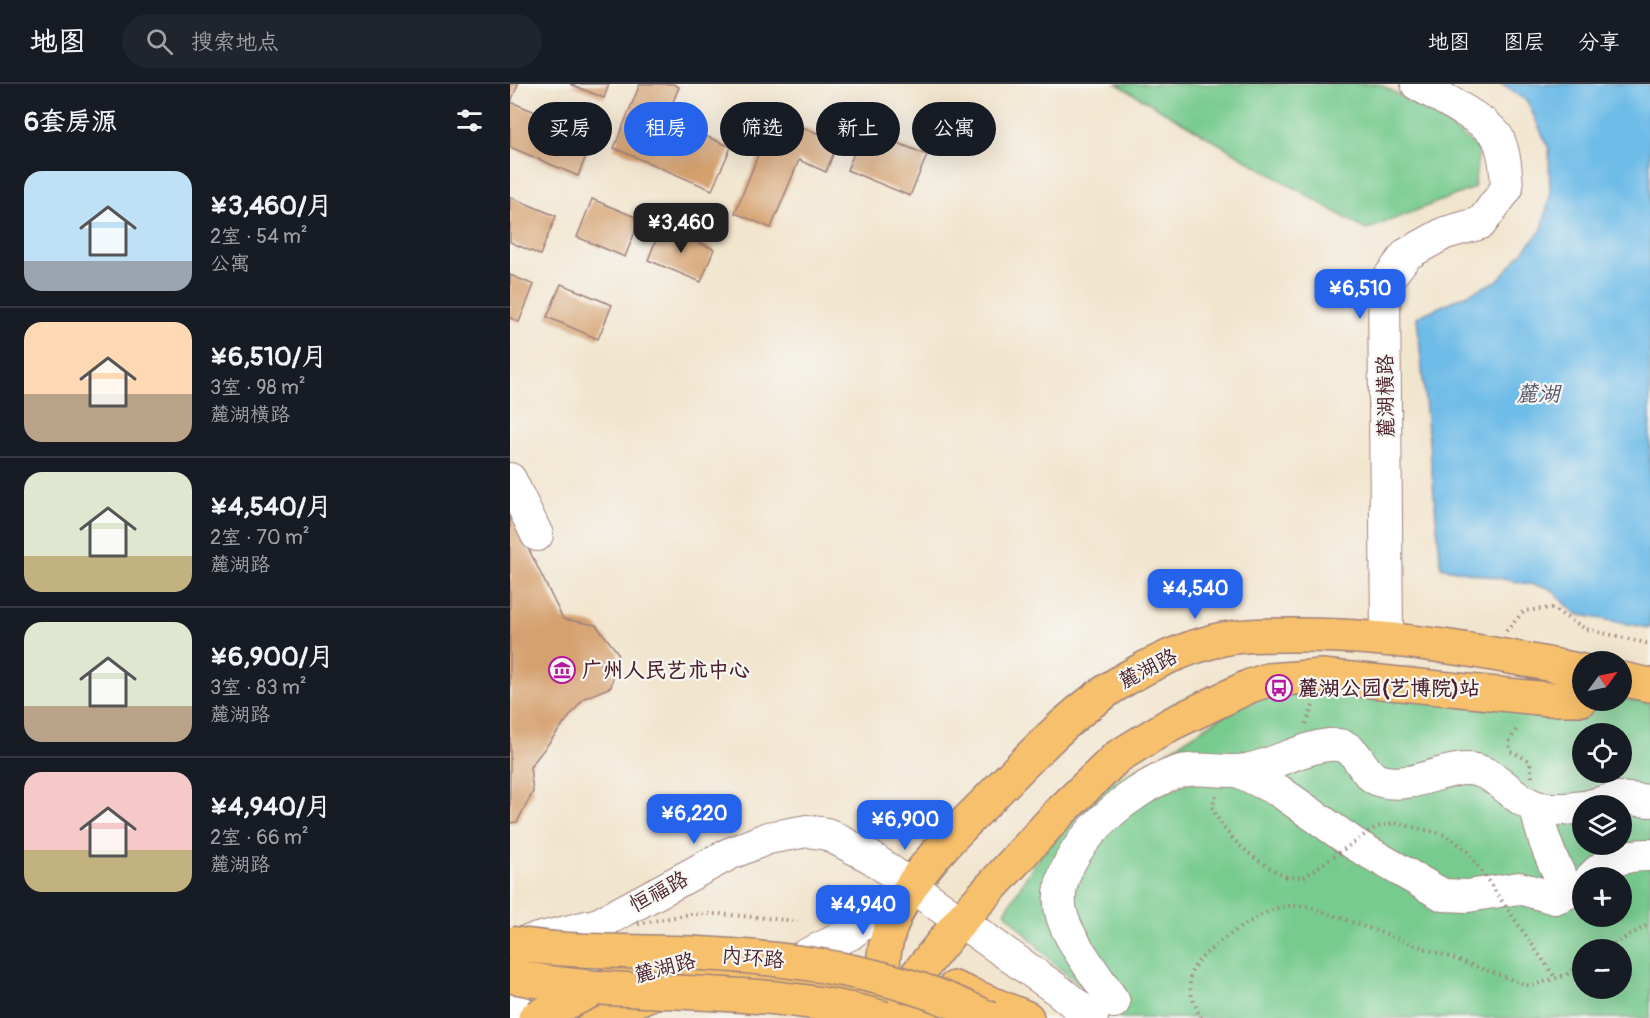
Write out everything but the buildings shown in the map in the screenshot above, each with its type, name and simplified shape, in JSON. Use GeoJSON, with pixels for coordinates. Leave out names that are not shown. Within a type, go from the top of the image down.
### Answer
{"type":"FeatureCollection","features":[{"type":"Feature","properties":{"kind":"main road","name":"麓湖路"},"geometry":{"type":"LineString","coordinates":[[535,1018],[601,1008],[673,987],[751,979],[805,984],[886,1009],[883,968],[889,939],[910,885],[972,816],[1058,730],[1127,677],[1176,653],[1216,640],[1274,635],[1387,640],[1487,651],[1572,669]]}},
{"type":"Feature","properties":{"kind":"main road"},"geometry":{"type":"LineString","coordinates":[[886,1009],[960,921],[1060,812],[1117,757],[1171,724],[1250,686],[1268,680],[1322,675],[1548,699],[1572,699]]}},
{"type":"Feature","properties":{"kind":"main road","name":"内环路"},"geometry":{"type":"LineString","coordinates":[[510,944],[759,958],[825,966],[901,984],[939,996],[988,1018]]}},
{"type":"Feature","properties":{"kind":"main road","name":"麓湖路"},"geometry":{"type":"LineString","coordinates":[[601,1008],[665,966],[739,952],[804,956]]}},
{"type":"Feature","properties":{"kind":"main road"},"geometry":{"type":"LineString","coordinates":[[804,956],[883,968],[954,988],[1027,1018]]}},
{"type":"Feature","properties":{"kind":"main road","name":"内环路"},"geometry":{"type":"LineString","coordinates":[[510,976],[609,987],[766,996],[886,1009]]}},
{"type":"Feature","properties":{"kind":"main road"},"geometry":{"type":"LineString","coordinates":[[601,1008],[732,1008],[814,1018]]}},
{"type":"Feature","properties":{"kind":"main road"},"geometry":{"type":"LineString","coordinates":[[886,1009],[945,1018]]}},
{"type":"Feature","properties":{"kind":"street","name":"麓湖横路"},"geometry":{"type":"LineString","coordinates":[[1387,640],[1384,284],[1407,254],[1445,233],[1481,224],[1507,188],[1504,158],[1497,136],[1477,119],[1417,84]]}},
{"type":"Feature","properties":{"kind":"street"},"geometry":{"type":"LineString","coordinates":[[510,479],[537,535]]}},
{"type":"Feature","properties":{"kind":"street"},"geometry":{"type":"LineString","coordinates":[[1231,780],[1321,745],[1338,745],[1348,747],[1368,772],[1381,781],[1424,780],[1466,769],[1492,775],[1529,802],[1561,809],[1572,808]]}},
{"type":"Feature","properties":{"kind":"street"},"geometry":{"type":"LineString","coordinates":[[1103,1010],[1061,915],[1061,893],[1074,854],[1116,806],[1175,773],[1197,769],[1225,773],[1231,780],[1279,791],[1356,845],[1443,895],[1468,896],[1520,888],[1555,898],[1572,890]]}},
{"type":"Feature","properties":{"kind":"street"},"geometry":{"type":"LineString","coordinates":[[1632,799],[1650,801]]}},
{"type":"Feature","properties":{"kind":"street"},"geometry":{"type":"LineString","coordinates":[[1529,802],[1556,871],[1572,880]]}},
{"type":"Feature","properties":{"kind":"street","name":"恒福路"},"geometry":{"type":"LineString","coordinates":[[510,944],[599,924],[729,854],[768,837],[807,831],[827,834],[872,858],[1059,991],[1103,1010]]}},
{"type":"Feature","properties":{"kind":"street"},"geometry":{"type":"LineString","coordinates":[[1603,867],[1611,860],[1625,856],[1650,855]]}},
{"type":"Feature","properties":{"kind":"street"},"geometry":{"type":"LineString","coordinates":[[869,919],[878,899],[881,880],[872,858]]}},
{"type":"Feature","properties":{"kind":"street"},"geometry":{"type":"LineString","coordinates":[[804,956],[850,934],[910,885]]}},
{"type":"Feature","properties":{"kind":"street"},"geometry":{"type":"LineString","coordinates":[[543,1018],[543,993],[560,966],[599,924]]}},
{"type":"Feature","properties":{"kind":"street"},"geometry":{"type":"LineString","coordinates":[[510,1004],[530,1018]]}},
{"type":"Feature","properties":{"kind":"path"},"geometry":{"type":"LineString","coordinates":[[1524,611],[1551,608],[1586,629],[1650,644]]}},
{"type":"Feature","properties":{"kind":"path"},"geometry":{"type":"LineString","coordinates":[[1516,730],[1509,742],[1510,751],[1530,761],[1533,772],[1529,802]]}},
{"type":"Feature","properties":{"kind":"path"},"geometry":{"type":"LineString","coordinates":[[1231,780],[1215,797],[1212,806],[1227,834],[1261,863],[1286,877],[1304,877],[1376,827],[1395,823],[1447,835],[1468,852],[1556,979]]}},
{"type":"Feature","properties":{"kind":"path"},"geometry":{"type":"LineString","coordinates":[[1201,1018],[1189,983],[1191,971],[1206,952],[1246,924],[1275,909],[1292,905],[1310,907],[1512,982],[1530,986],[1556,979],[1572,970]]}},
{"type":"Feature","properties":{"kind":"path"},"geometry":{"type":"LineString","coordinates":[[690,914],[719,914],[798,921]]}},
{"type":"Feature","properties":{"kind":"path"},"geometry":{"type":"LineString","coordinates":[[1622,939],[1650,924]]}},
{"type":"Feature","properties":{"kind":"green space"},"geometry":{"type":"Polygon","coordinates":[[[1117,84],[1380,84],[1434,115],[1479,149],[1474,188],[1366,230],[1117,84]]]}},
{"type":"Feature","properties":{"kind":"green space"},"geometry":{"type":"Polygon","coordinates":[[[1359,670],[1572,699],[1572,711],[1632,711],[1632,700],[1650,703],[1650,1018],[1121,1018],[1055,965],[1005,912],[1035,863],[1096,792],[1167,752],[1249,699],[1359,670]]]}},
{"type":"Feature","properties":{"kind":"water","name":"麓湖"},"geometry":{"type":"Polygon","coordinates":[[[1501,84],[1650,84],[1650,628],[1576,614],[1550,588],[1441,567],[1417,317],[1497,281],[1542,230],[1550,196],[1549,149],[1527,101],[1501,84]]]}},
{"type":"Feature","properties":{"kind":"place","name":"广州人民艺术中心"},"geometry":{"type":"Point","coordinates":[562,670]}},
{"type":"Feature","properties":{"kind":"place","name":"麓湖公园(艺博院)站"},"geometry":{"type":"Point","coordinates":[1279,688]}}]}
